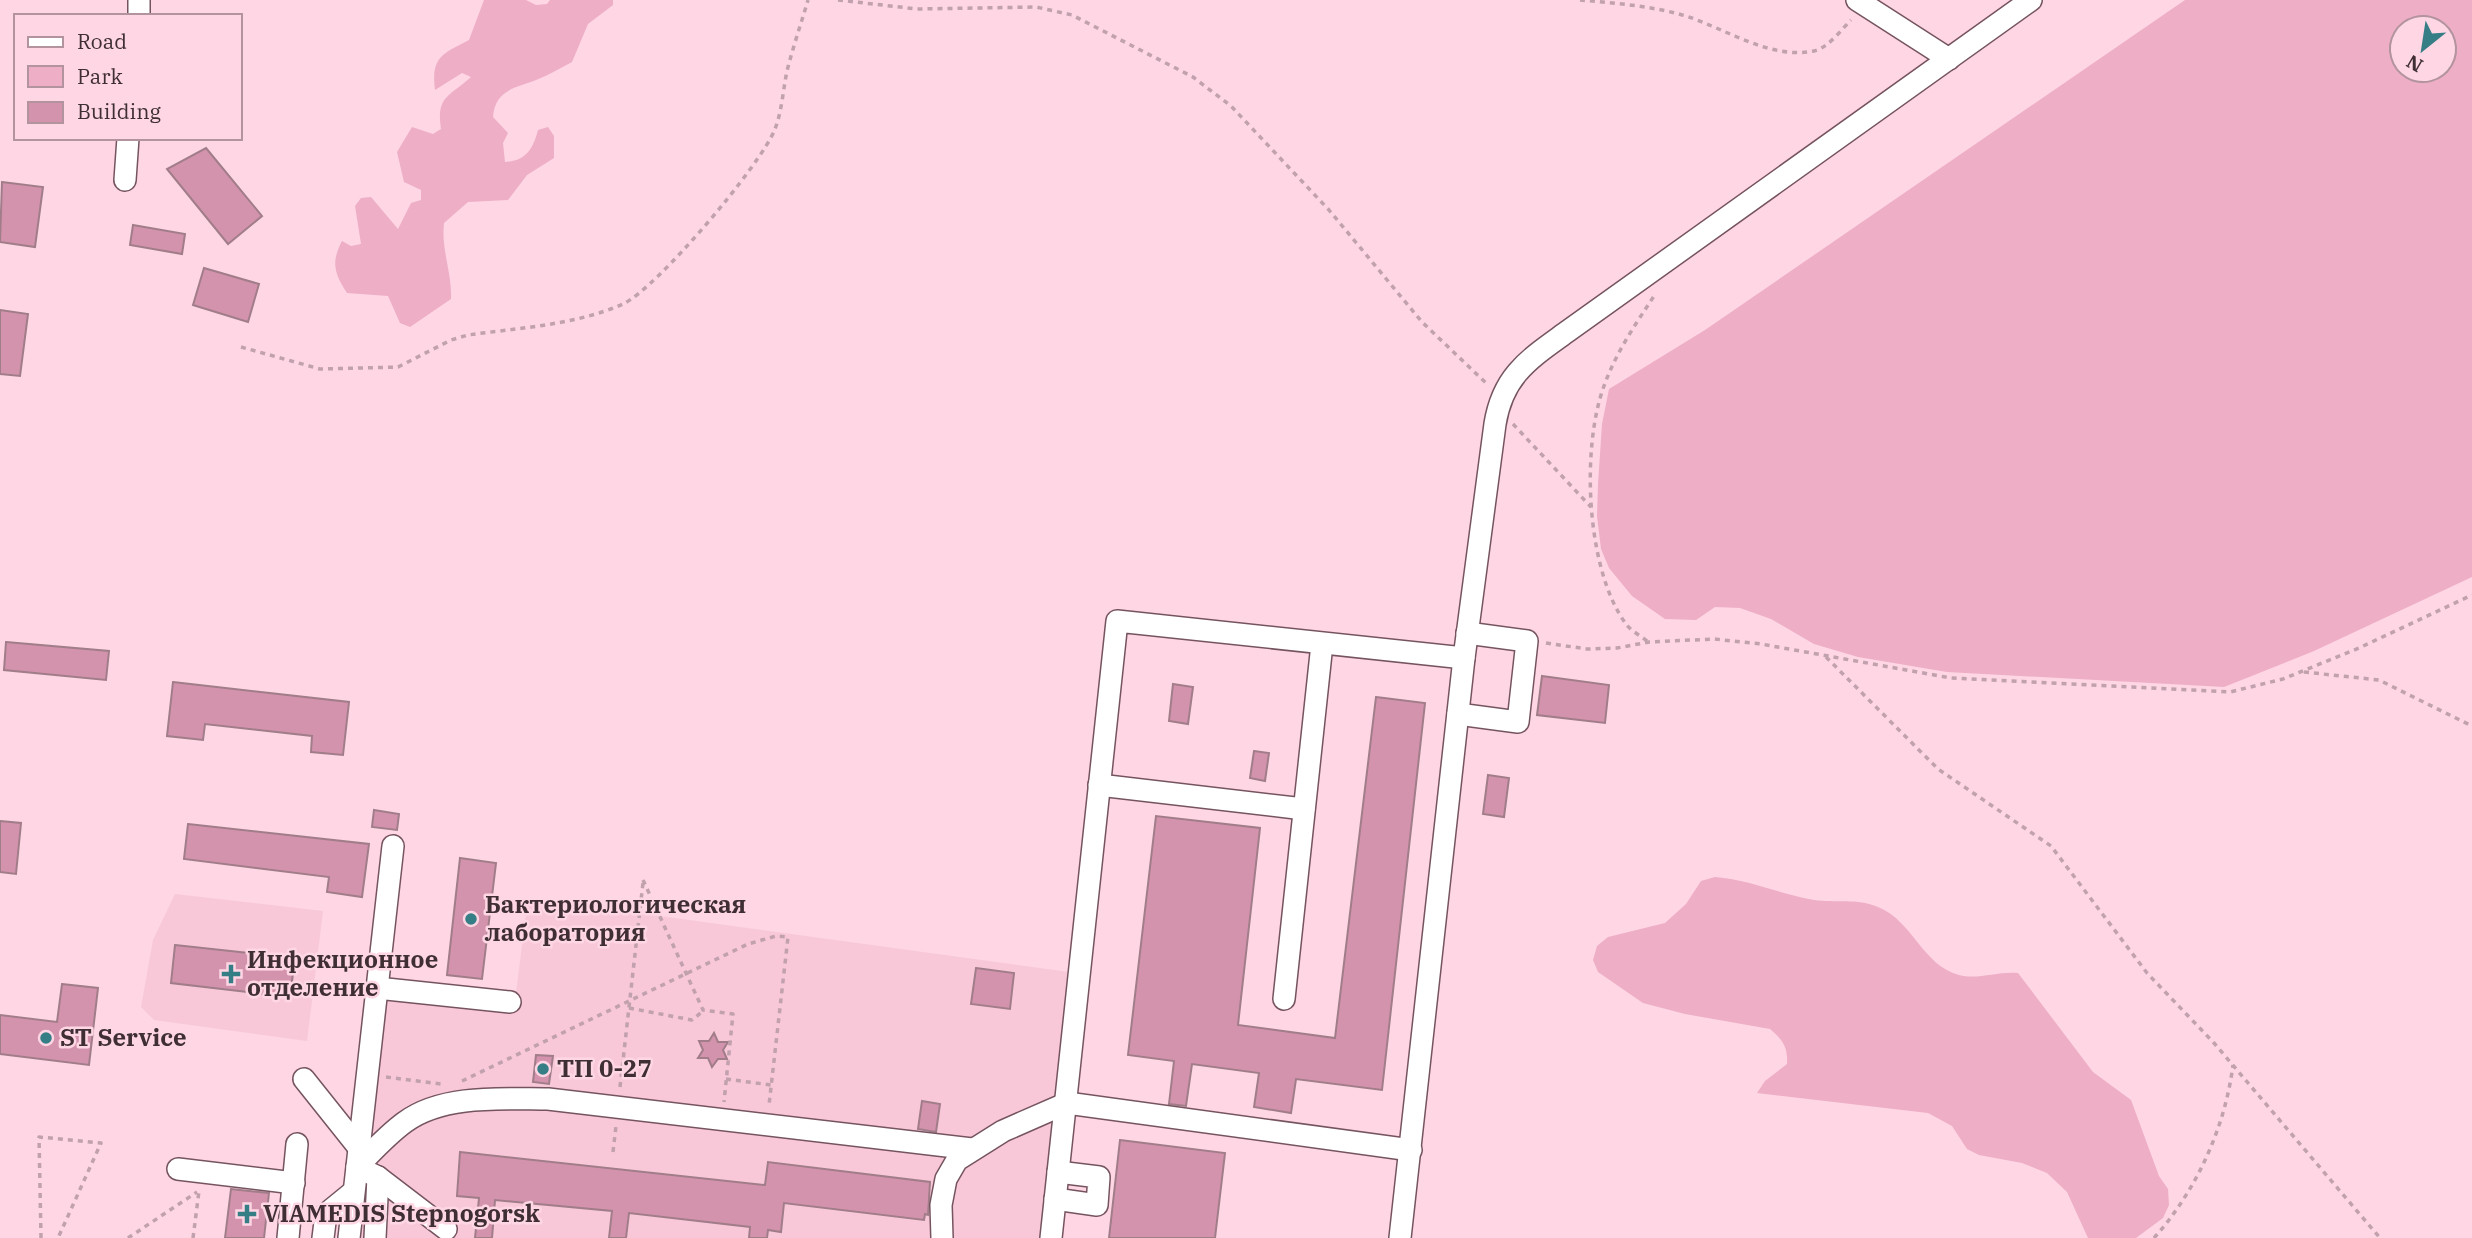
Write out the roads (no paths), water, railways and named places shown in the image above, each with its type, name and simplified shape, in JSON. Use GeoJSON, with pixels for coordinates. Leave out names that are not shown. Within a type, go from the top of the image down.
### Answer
{"type":"FeatureCollection","features":[{"type":"Feature","properties":{"kind":"street"},"geometry":{"type":"LineString","coordinates":[[1400,1238],[1467,633],[1501,398],[1512,376],[1528,360],[2031,0]]}},
{"type":"Feature","properties":{"kind":"street"},"geometry":{"type":"LineString","coordinates":[[1861,3],[1949,59]]}},
{"type":"Feature","properties":{"kind":"street"},"geometry":{"type":"LineString","coordinates":[[125,180],[128,140]]}},
{"type":"Feature","properties":{"kind":"street"},"geometry":{"type":"LineString","coordinates":[[1051,1238],[1117,621],[1464,658]]}},
{"type":"Feature","properties":{"kind":"street"},"geometry":{"type":"LineString","coordinates":[[1458,714],[1518,722],[1527,641],[1467,633]]}},
{"type":"Feature","properties":{"kind":"street"},"geometry":{"type":"LineString","coordinates":[[1284,999],[1322,644]]}},
{"type":"Feature","properties":{"kind":"street"},"geometry":{"type":"LineString","coordinates":[[1099,785],[1304,809]]}},
{"type":"Feature","properties":{"kind":"street"},"geometry":{"type":"LineString","coordinates":[[349,1238],[393,846]]}},
{"type":"Feature","properties":{"kind":"street"},"geometry":{"type":"LineString","coordinates":[[377,988],[510,1002]]}},
{"type":"Feature","properties":{"kind":"street"},"geometry":{"type":"LineString","coordinates":[[304,1079],[358,1157],[379,1177],[446,1229]]}},
{"type":"Feature","properties":{"kind":"street"},"geometry":{"type":"LineString","coordinates":[[358,1157],[406,1121],[437,1107],[482,1100],[548,1099],[972,1149]]}},
{"type":"Feature","properties":{"kind":"street"},"geometry":{"type":"LineString","coordinates":[[942,1238],[946,1179],[957,1160],[1003,1131],[1067,1103],[1411,1150]]}},
{"type":"Feature","properties":{"kind":"street"},"geometry":{"type":"LineString","coordinates":[[288,1238],[298,1144]]}},
{"type":"Feature","properties":{"kind":"street"},"geometry":{"type":"LineString","coordinates":[[178,1169],[200,1181],[293,1183]]}},
{"type":"Feature","properties":{"kind":"street"},"geometry":{"type":"LineString","coordinates":[[1055,1199],[1097,1205],[1099,1177],[1058,1172]]}},
{"type":"Feature","properties":{"kind":"street"},"geometry":{"type":"LineString","coordinates":[[375,1238],[379,1177]]}},
{"type":"Feature","properties":{"kind":"street"},"geometry":{"type":"LineString","coordinates":[[323,1238],[326,1213],[353,1192]]}},
{"type":"Feature","properties":{"kind":"place","name":"Бактериологическая лаборатория"},"geometry":{"type":"Point","coordinates":[471,919]}},
{"type":"Feature","properties":{"kind":"place","name":"Инфекционное отделение"},"geometry":{"type":"Point","coordinates":[231,974]}},
{"type":"Feature","properties":{"kind":"place","name":"ST Service"},"geometry":{"type":"Point","coordinates":[46,1038]}},
{"type":"Feature","properties":{"kind":"place","name":"ТП 0-27"},"geometry":{"type":"Point","coordinates":[543,1069]}},
{"type":"Feature","properties":{"kind":"place","name":"VIAMEDIS Stepnogorsk"},"geometry":{"type":"Point","coordinates":[247,1214]}}]}
